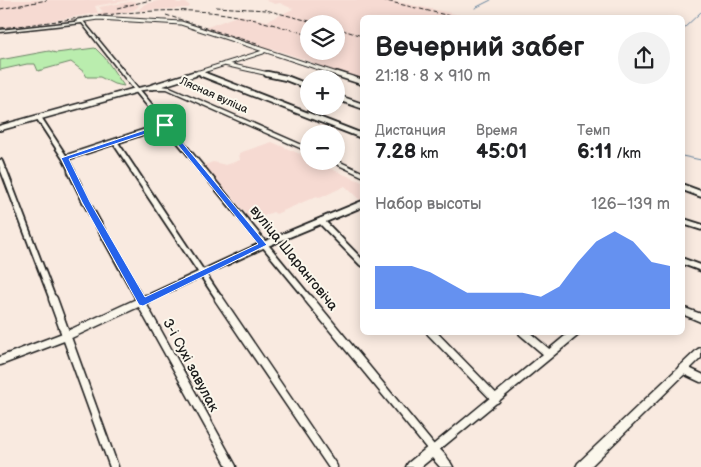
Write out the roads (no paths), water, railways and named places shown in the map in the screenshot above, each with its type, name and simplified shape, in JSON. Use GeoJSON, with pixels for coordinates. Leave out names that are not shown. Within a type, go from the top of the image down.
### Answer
{"type":"FeatureCollection","features":[{"type":"Feature","properties":{"kind":"main road"},"geometry":{"type":"LineString","coordinates":[[0,31],[78,21],[85,23],[137,90]]}},
{"type":"Feature","properties":{"kind":"main road","name":"Лясная вуліца"},"geometry":{"type":"LineString","coordinates":[[137,90],[152,87],[168,88],[300,146]]}},
{"type":"Feature","properties":{"kind":"main road"},"geometry":{"type":"LineString","coordinates":[[345,166],[360,173]]}},
{"type":"Feature","properties":{"kind":"main road"},"geometry":{"type":"LineString","coordinates":[[685,311],[701,318]]}},
{"type":"Feature","properties":{"kind":"main road"},"geometry":{"type":"LineString","coordinates":[[582,467],[701,352]]}},
{"type":"Feature","properties":{"kind":"main road"},"geometry":{"type":"LineString","coordinates":[[412,467],[433,450]]}},
{"type":"Feature","properties":{"kind":"main road","name":"вуліца Шаранговіча"},"geometry":{"type":"LineString","coordinates":[[433,450],[447,467]]}},
{"type":"Feature","properties":{"kind":"street"},"geometry":{"type":"LineString","coordinates":[[78,21],[98,18],[181,23],[265,52],[360,81]]}},
{"type":"Feature","properties":{"kind":"street"},"geometry":{"type":"LineString","coordinates":[[152,87],[265,52]]}},
{"type":"Feature","properties":{"kind":"street"},"geometry":{"type":"LineString","coordinates":[[223,64],[279,76],[300,83]]}},
{"type":"Feature","properties":{"kind":"street"},"geometry":{"type":"LineString","coordinates":[[198,72],[360,135]]}},
{"type":"Feature","properties":{"kind":"street"},"geometry":{"type":"LineString","coordinates":[[0,128],[137,90]]}},
{"type":"Feature","properties":{"kind":"street","name":"вуліца Шаранговіча"},"geometry":{"type":"LineString","coordinates":[[137,90],[433,450]]}},
{"type":"Feature","properties":{"kind":"street"},"geometry":{"type":"LineString","coordinates":[[345,99],[360,105]]}},
{"type":"Feature","properties":{"kind":"street","name":"3-і Сухі завулак"},"geometry":{"type":"LineString","coordinates":[[39,118],[65,158],[86,202],[143,302],[232,467]]}},
{"type":"Feature","properties":{"kind":"street"},"geometry":{"type":"LineString","coordinates":[[65,158],[165,125]]}},
{"type":"Feature","properties":{"kind":"street"},"geometry":{"type":"LineString","coordinates":[[115,142],[333,467]]}},
{"type":"Feature","properties":{"kind":"street"},"geometry":{"type":"LineString","coordinates":[[0,162],[26,225],[114,467]]}},
{"type":"Feature","properties":{"kind":"street"},"geometry":{"type":"LineString","coordinates":[[685,188],[701,194]]}},
{"type":"Feature","properties":{"kind":"street"},"geometry":{"type":"LineString","coordinates":[[0,362],[66,336],[263,245],[360,205]]}},
{"type":"Feature","properties":{"kind":"street"},"geometry":{"type":"LineString","coordinates":[[321,221],[360,261]]}},
{"type":"Feature","properties":{"kind":"street"},"geometry":{"type":"LineString","coordinates":[[685,222],[701,227]]}},
{"type":"Feature","properties":{"kind":"street"},"geometry":{"type":"LineString","coordinates":[[685,262],[701,268]]}},
{"type":"Feature","properties":{"kind":"street"},"geometry":{"type":"LineString","coordinates":[[434,335],[496,398]]}},
{"type":"Feature","properties":{"kind":"street"},"geometry":{"type":"LineString","coordinates":[[527,335],[549,354]]}},
{"type":"Feature","properties":{"kind":"street"},"geometry":{"type":"LineString","coordinates":[[433,450],[572,335]]}},
{"type":"Feature","properties":{"kind":"street"},"geometry":{"type":"LineString","coordinates":[[682,369],[701,378]]}},
{"type":"Feature","properties":{"kind":"waterway"},"geometry":{"type":"LineString","coordinates":[[475,8],[491,0]]}},
{"type":"Feature","properties":{"kind":"waterway"},"geometry":{"type":"LineString","coordinates":[[685,27],[701,12]]}},
{"type":"Feature","properties":{"kind":"waterway"},"geometry":{"type":"LineString","coordinates":[[685,157],[701,160]]}},
{"type":"Feature","properties":{"kind":"railway"},"geometry":{"type":"LineString","coordinates":[[0,9],[47,0]]}},
{"type":"Feature","properties":{"kind":"railway"},"geometry":{"type":"LineString","coordinates":[[117,8],[151,0]]}},
{"type":"Feature","properties":{"kind":"railway"},"geometry":{"type":"LineString","coordinates":[[382,0],[446,15]]}},
{"type":"Feature","properties":{"kind":"railway"},"geometry":{"type":"LineString","coordinates":[[216,7],[266,10],[300,19]]}},
{"type":"Feature","properties":{"kind":"railway"},"geometry":{"type":"LineString","coordinates":[[0,28],[104,15],[183,11],[234,15],[300,32]]}},
{"type":"Feature","properties":{"kind":"railway"},"geometry":{"type":"LineString","coordinates":[[166,15],[260,45]]}},
{"type":"Feature","properties":{"kind":"railway"},"geometry":{"type":"LineString","coordinates":[[345,31],[360,35]]}}]}
